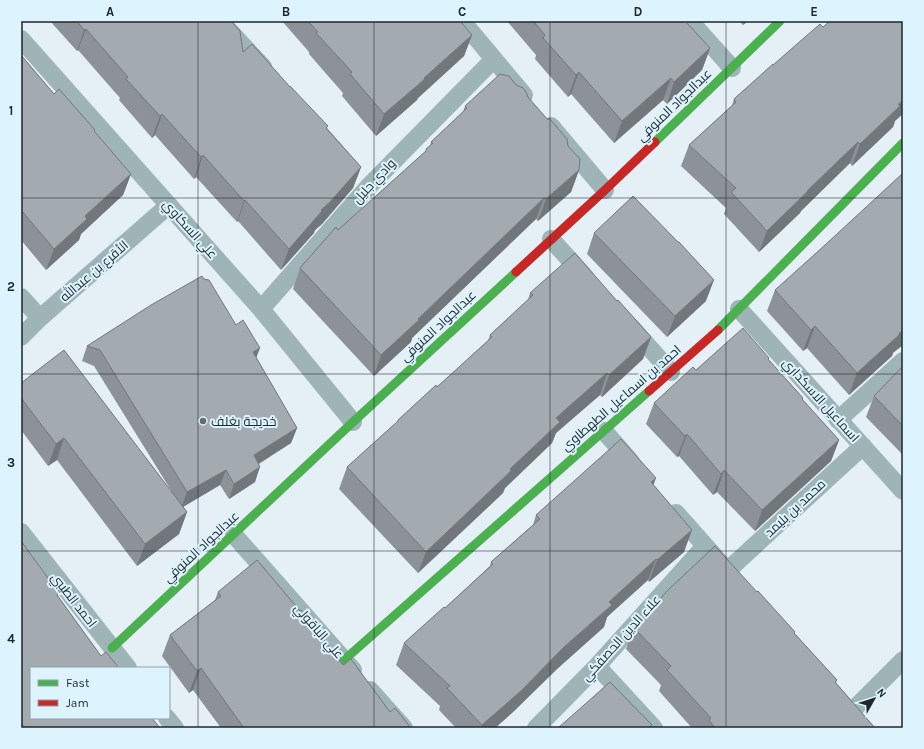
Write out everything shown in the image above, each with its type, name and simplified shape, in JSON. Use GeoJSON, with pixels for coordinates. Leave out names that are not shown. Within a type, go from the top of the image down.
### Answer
{"type":"FeatureCollection","features":[{"type":"Feature","properties":{"kind":"street"},"geometry":{"type":"LineString","coordinates":[[220,21],[274,79]]}},
{"type":"Feature","properties":{"kind":"street"},"geometry":{"type":"LineString","coordinates":[[462,21],[605,190]]}},
{"type":"Feature","properties":{"kind":"street"},"geometry":{"type":"LineString","coordinates":[[690,21],[732,68]]}},
{"type":"Feature","properties":{"kind":"street","name":"عبدالجواد المنوفي"},"geometry":{"type":"LineString","coordinates":[[112,648],[353,422],[605,190],[780,21]]}},
{"type":"Feature","properties":{"kind":"street","name":"علي السكاوي"},"geometry":{"type":"LineString","coordinates":[[21,39],[261,309],[353,422]]}},
{"type":"Feature","properties":{"kind":"street","name":"وادي جليل"},"geometry":{"type":"LineString","coordinates":[[261,309],[364,179],[494,59]]}},
{"type":"Feature","properties":{"kind":"street","name":"احمد بن اسماعيل الطهطاوي"},"geometry":{"type":"LineString","coordinates":[[344,660],[714,334],[903,143]]}},
{"type":"Feature","properties":{"kind":"street","name":"الأقرع بن عبدالله"},"geometry":{"type":"LineString","coordinates":[[21,337],[40,318],[169,205]]}},
{"type":"Feature","properties":{"kind":"street"},"geometry":{"type":"LineString","coordinates":[[551,239],[598,291]]}},
{"type":"Feature","properties":{"kind":"street"},"geometry":{"type":"LineString","coordinates":[[21,297],[40,318]]}},
{"type":"Feature","properties":{"kind":"street","name":"اسماعيل الاسكداري"},"geometry":{"type":"LineString","coordinates":[[739,310],[903,491]]}},
{"type":"Feature","properties":{"kind":"street"},"geometry":{"type":"LineString","coordinates":[[619,314],[671,372]]}},
{"type":"Feature","properties":{"kind":"street"},"geometry":{"type":"LineString","coordinates":[[838,420],[903,361]]}},
{"type":"Feature","properties":{"kind":"street"},"geometry":{"type":"LineString","coordinates":[[604,431],[640,471]]}},
{"type":"Feature","properties":{"kind":"street","name":"محمد بن بليمد"},"geometry":{"type":"LineString","coordinates":[[705,546],[733,576],[863,446]]}},
{"type":"Feature","properties":{"kind":"street"},"geometry":{"type":"LineString","coordinates":[[665,500],[705,546]]}},
{"type":"Feature","properties":{"kind":"street","name":"احمد الطيبي"},"geometry":{"type":"LineString","coordinates":[[21,532],[127,667]]}},
{"type":"Feature","properties":{"kind":"street","name":"علي الباقولي"},"geometry":{"type":"LineString","coordinates":[[234,534],[404,728]]}},
{"type":"Feature","properties":{"kind":"street","name":"علاء الدين الحصفكي"},"geometry":{"type":"LineString","coordinates":[[536,728],[597,666],[705,546]]}},
{"type":"Feature","properties":{"kind":"street"},"geometry":{"type":"LineString","coordinates":[[866,724],[848,704],[903,660]]}},
{"type":"Feature","properties":{"kind":"street"},"geometry":{"type":"LineString","coordinates":[[597,666],[654,728]]}},
{"type":"Feature","properties":{"kind":"street"},"geometry":{"type":"LineString","coordinates":[[168,719],[175,728]]}},
{"type":"Feature","properties":{"kind":"building"},"geometry":{"type":"Polygon","coordinates":[[[77,21],[231,21],[240,31],[243,52],[252,44],[290,87],[328,126],[326,128],[361,167],[321,210],[322,211],[289,249],[203,155],[201,157],[162,114],[160,116],[126,79],[128,77],[86,29],[84,30],[77,21]]]}},
{"type":"Feature","properties":{"kind":"building"},"geometry":{"type":"Polygon","coordinates":[[[308,21],[460,21],[472,35],[424,78],[425,79],[384,114],[350,74],[352,72],[316,33],[318,32],[308,21]]]}},
{"type":"Feature","properties":{"kind":"building"},"geometry":{"type":"Polygon","coordinates":[[[533,21],[685,21],[710,48],[674,82],[671,78],[622,121],[579,72],[576,75],[543,38],[545,35],[533,21]]]}},
{"type":"Feature","properties":{"kind":"building"},"geometry":{"type":"Polygon","coordinates":[[[830,21],[903,21],[903,100],[898,104],[900,106],[860,144],[858,142],[767,231],[731,192],[736,188],[689,145],[736,102],[734,99],[773,64],[820,24],[823,27],[830,21]]]}},
{"type":"Feature","properties":{"kind":"building"},"geometry":{"type":"Polygon","coordinates":[[[21,55],[54,94],[59,89],[131,174],[85,216],[87,219],[54,249],[21,210],[21,55]]]}},
{"type":"Feature","properties":{"kind":"building"},"geometry":{"type":"Polygon","coordinates":[[[500,74],[509,76],[516,85],[523,88],[528,97],[567,139],[568,146],[580,159],[579,170],[546,199],[544,198],[381,355],[300,268],[336,227],[338,230],[427,150],[426,149],[433,143],[431,142],[467,108],[465,106],[500,74]]]}},
{"type":"Feature","properties":{"kind":"building"},"geometry":{"type":"Polygon","coordinates":[[[903,173],[903,330],[857,373],[815,326],[811,330],[775,290],[903,173]]]}},
{"type":"Feature","properties":{"kind":"building"},"geometry":{"type":"Polygon","coordinates":[[[633,196],[714,280],[675,316],[594,233],[633,196]]]}},
{"type":"Feature","properties":{"kind":"building"},"geometry":{"type":"Polygon","coordinates":[[[575,253],[651,337],[609,375],[607,373],[556,418],[560,422],[426,552],[347,467],[436,385],[437,387],[492,337],[490,335],[533,295],[530,293],[575,253]]]}},
{"type":"Feature","properties":{"kind":"building","name":"خديجة بغلف"},"geometry":{"type":"Polygon","coordinates":[[[202,276],[204,279],[209,280],[236,325],[243,320],[260,348],[253,352],[297,428],[254,455],[260,467],[234,484],[226,470],[187,492],[100,350],[87,346],[151,305],[202,276]]]}},
{"type":"Feature","properties":{"kind":"building"},"geometry":{"type":"Polygon","coordinates":[[[743,328],[803,398],[802,399],[839,440],[762,510],[724,470],[721,474],[687,434],[685,436],[654,403],[693,367],[696,370],[743,328]]]}},
{"type":"Feature","properties":{"kind":"building"},"geometry":{"type":"Polygon","coordinates":[[[64,350],[187,512],[145,544],[64,438],[56,444],[21,398],[21,383],[64,350]]]}},
{"type":"Feature","properties":{"kind":"building"},"geometry":{"type":"Polygon","coordinates":[[[903,366],[903,426],[874,396],[903,366]]]}},
{"type":"Feature","properties":{"kind":"building"},"geometry":{"type":"Polygon","coordinates":[[[621,439],[656,478],[651,482],[692,530],[657,560],[656,559],[609,602],[612,605],[564,647],[521,691],[482,725],[447,688],[450,686],[404,643],[493,564],[491,562],[540,519],[536,515],[621,439]]]}},
{"type":"Feature","properties":{"kind":"building"},"geometry":{"type":"Polygon","coordinates":[[[21,541],[59,593],[57,595],[101,656],[106,652],[118,667],[30,667],[30,719],[153,719],[160,728],[25,728],[21,723],[21,541]]]}},
{"type":"Feature","properties":{"kind":"building"},"geometry":{"type":"Polygon","coordinates":[[[715,546],[795,632],[794,633],[837,680],[835,682],[875,728],[715,728],[709,720],[711,718],[667,670],[671,666],[634,628],[668,590],[715,546]]]}},
{"type":"Feature","properties":{"kind":"building"},"geometry":{"type":"Polygon","coordinates":[[[257,560],[300,611],[301,610],[343,665],[351,659],[390,712],[395,708],[411,728],[244,728],[201,668],[197,671],[170,635],[221,596],[218,592],[257,560]]]}},
{"type":"Feature","properties":{"kind":"building"},"geometry":{"type":"Polygon","coordinates":[[[610,682],[652,725],[648,728],[558,728],[610,682]]]}},
{"type":"Feature","properties":{"kind":"traffic: fast"},"geometry":{"type":"LineString","coordinates":[[655,142],[780,21]]}},
{"type":"Feature","properties":{"kind":"traffic: fast"},"geometry":{"type":"LineString","coordinates":[[718,330],[903,143]]}},
{"type":"Feature","properties":{"kind":"traffic: fast"},"geometry":{"type":"LineString","coordinates":[[112,648],[353,422],[516,272]]}},
{"type":"Feature","properties":{"kind":"traffic: fast"},"geometry":{"type":"LineString","coordinates":[[344,660],[649,391]]}},
{"type":"Feature","properties":{"kind":"traffic: jam"},"geometry":{"type":"LineString","coordinates":[[516,272],[655,142]]}},
{"type":"Feature","properties":{"kind":"traffic: jam"},"geometry":{"type":"LineString","coordinates":[[649,391],[718,330]]}},
{"type":"Feature","properties":{"kind":"place","name":"خديجة بغلف"},"geometry":{"type":"Point","coordinates":[203,421]}}]}
